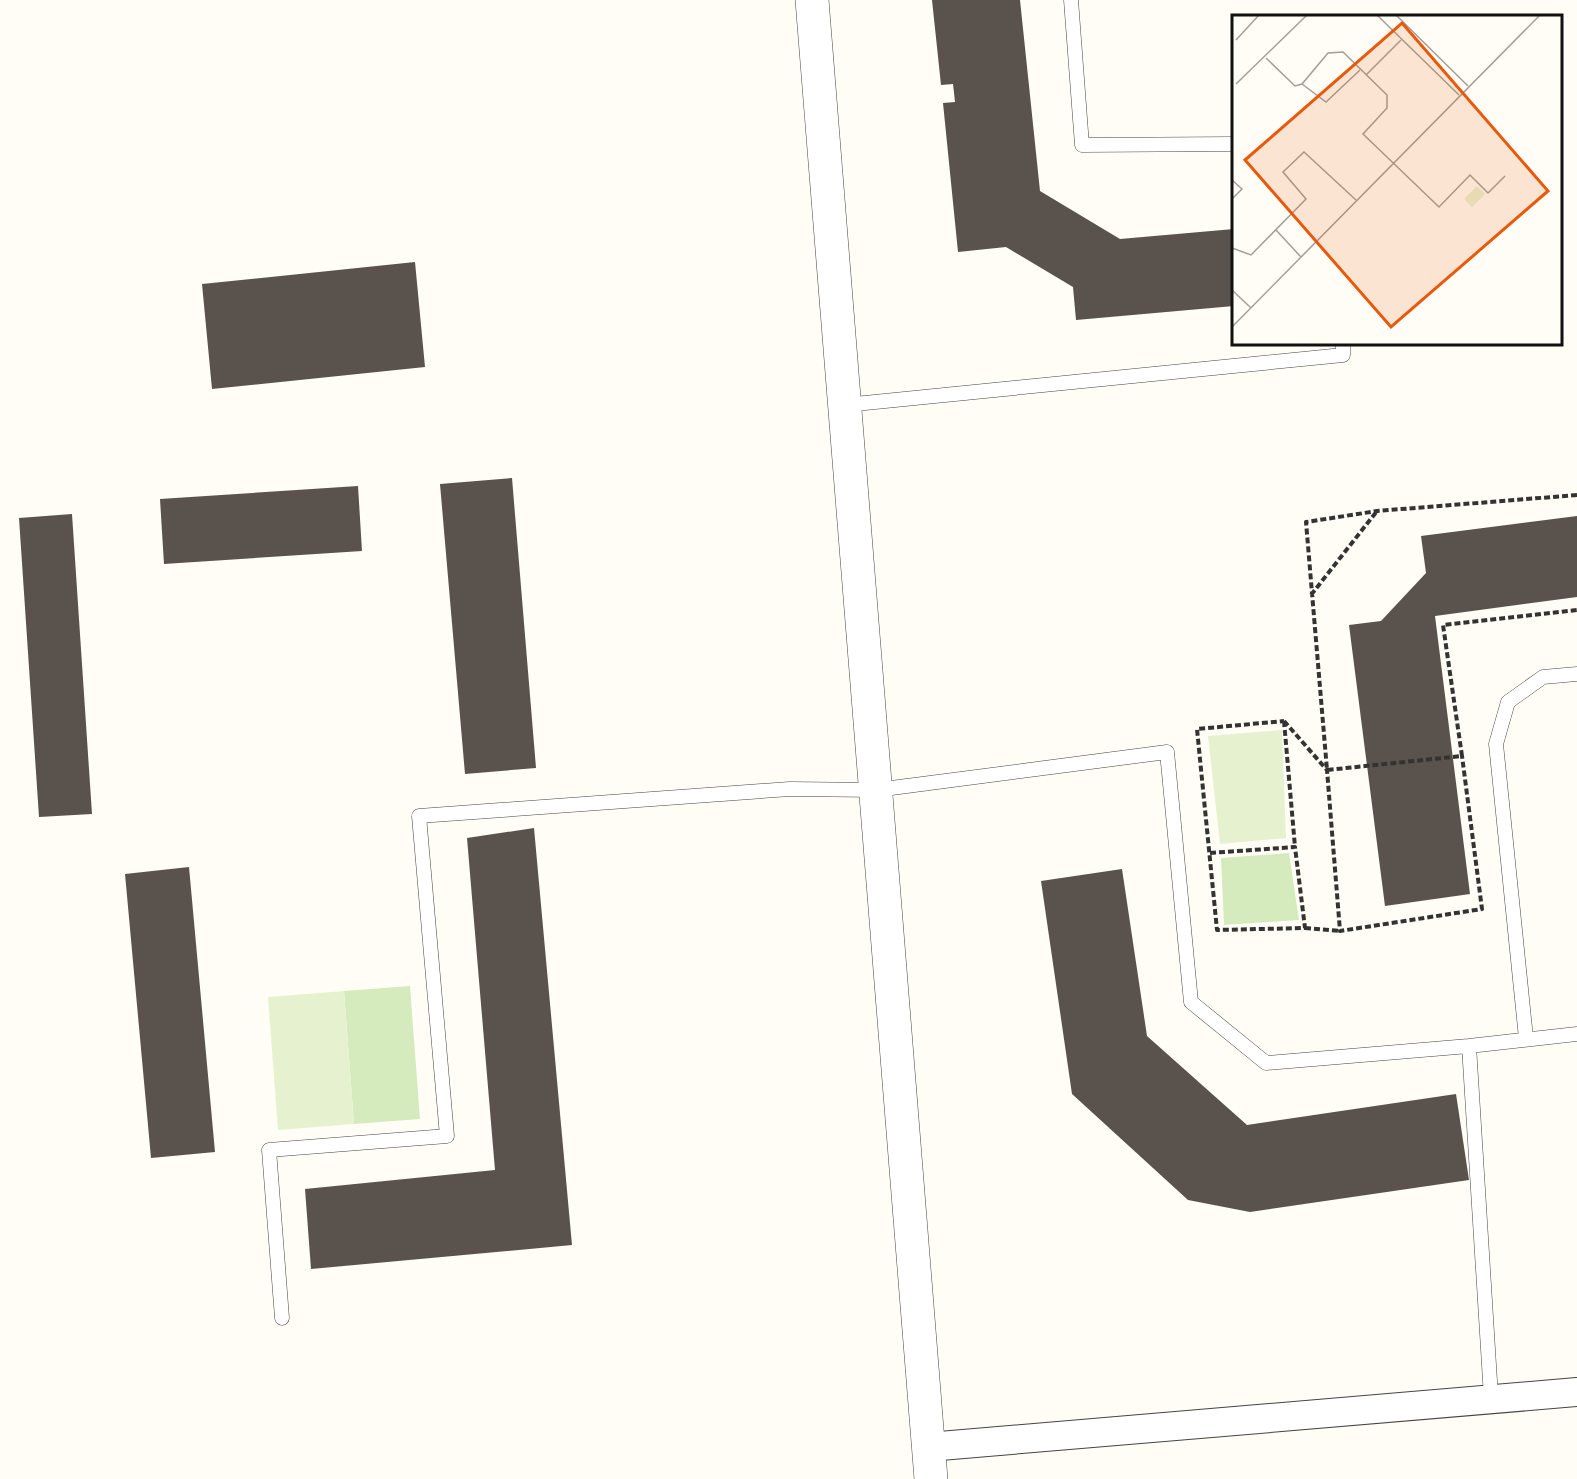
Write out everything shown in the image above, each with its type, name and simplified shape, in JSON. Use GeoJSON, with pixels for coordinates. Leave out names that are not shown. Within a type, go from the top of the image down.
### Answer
{"type":"FeatureCollection","features":[{"type":"Feature","properties":{"kind":"street"},"geometry":{"type":"LineString","coordinates":[[812,0],[931,1479]]}},
{"type":"Feature","properties":{"kind":"street"},"geometry":{"type":"LineString","coordinates":[[928,1447],[1491,1397],[1577,1392]]}},
{"type":"Feature","properties":{"kind":"lane"},"geometry":{"type":"LineString","coordinates":[[1071,0],[1082,145],[1232,144]]}},
{"type":"Feature","properties":{"kind":"lane"},"geometry":{"type":"LineString","coordinates":[[845,405],[1343,355],[1343,345]]}},
{"type":"Feature","properties":{"kind":"lane"},"geometry":{"type":"LineString","coordinates":[[1526,1038],[1496,744],[1508,702],[1544,677],[1577,674]]}},
{"type":"Feature","properties":{"kind":"lane"},"geometry":{"type":"LineString","coordinates":[[282,1318],[269,1150],[447,1136],[419,816],[790,789],[876,790],[1167,752],[1191,1002],[1266,1063],[1469,1046],[1577,1034]]}},
{"type":"Feature","properties":{"kind":"lane"},"geometry":{"type":"LineString","coordinates":[[1469,1046],[1491,1397]]}},
{"type":"Feature","properties":{"kind":"path"},"geometry":{"type":"LineString","coordinates":[[1340,931],[1306,522],[1377,511],[1577,495]]}},
{"type":"Feature","properties":{"kind":"path"},"geometry":{"type":"LineString","coordinates":[[1311,595],[1377,511]]}},
{"type":"Feature","properties":{"kind":"path"},"geometry":{"type":"LineString","coordinates":[[1284,721],[1197,729],[1217,930],[1305,928],[1340,931],[1482,909],[1443,626],[1577,609]]}},
{"type":"Feature","properties":{"kind":"path"},"geometry":{"type":"LineString","coordinates":[[1284,721],[1327,770]]}},
{"type":"Feature","properties":{"kind":"path"},"geometry":{"type":"LineString","coordinates":[[1284,721],[1305,928]]}},
{"type":"Feature","properties":{"kind":"path"},"geometry":{"type":"LineString","coordinates":[[1327,770],[1462,756]]}},
{"type":"Feature","properties":{"kind":"path"},"geometry":{"type":"LineString","coordinates":[[1210,853],[1295,847]]}},
{"type":"Feature","properties":{"kind":"green space"},"geometry":{"type":"Polygon","coordinates":[[[1282,730],[1286,838],[1220,844],[1208,736],[1282,730]]]}},
{"type":"Feature","properties":{"kind":"green space"},"geometry":{"type":"Polygon","coordinates":[[[1289,853],[1299,920],[1224,925],[1221,858],[1289,853]]]}},
{"type":"Feature","properties":{"kind":"green space"},"geometry":{"type":"Polygon","coordinates":[[[410,986],[420,1119],[354,1124],[344,991],[410,986]]]}},
{"type":"Feature","properties":{"kind":"green space"},"geometry":{"type":"Polygon","coordinates":[[[344,991],[354,1124],[278,1130],[268,997],[344,991]]]}},
{"type":"Feature","properties":{"kind":"building"},"geometry":{"type":"Polygon","coordinates":[[[932,0],[1020,0],[1040,191],[1120,239],[1232,229],[1232,306],[1076,320],[1073,287],[1006,247],[958,252],[943,103],[955,102],[953,84],[941,85],[932,0]]]}},
{"type":"Feature","properties":{"kind":"building"},"geometry":{"type":"Polygon","coordinates":[[[415,262],[425,367],[212,389],[202,284],[415,262]]]}},
{"type":"Feature","properties":{"kind":"building"},"geometry":{"type":"Polygon","coordinates":[[[512,478],[536,768],[465,774],[440,484],[512,478]]]}},
{"type":"Feature","properties":{"kind":"building"},"geometry":{"type":"Polygon","coordinates":[[[358,486],[362,551],[164,564],[160,499],[358,486]]]}},
{"type":"Feature","properties":{"kind":"building"},"geometry":{"type":"Polygon","coordinates":[[[72,514],[92,814],[39,817],[19,518],[72,514]]]}},
{"type":"Feature","properties":{"kind":"building"},"geometry":{"type":"Polygon","coordinates":[[[1577,516],[1577,597],[1435,616],[1470,894],[1385,906],[1349,625],[1381,621],[1426,573],[1421,536],[1577,516]]]}},
{"type":"Feature","properties":{"kind":"building"},"geometry":{"type":"Polygon","coordinates":[[[534,828],[572,1245],[311,1269],[305,1189],[495,1170],[467,838],[534,828]]]}},
{"type":"Feature","properties":{"kind":"building"},"geometry":{"type":"Polygon","coordinates":[[[189,867],[215,1152],[151,1158],[125,874],[189,867]]]}},
{"type":"Feature","properties":{"kind":"building"},"geometry":{"type":"Polygon","coordinates":[[[1122,869],[1147,1036],[1247,1125],[1456,1094],[1469,1180],[1250,1212],[1188,1200],[1072,1094],[1041,881],[1122,869]]]}}]}
